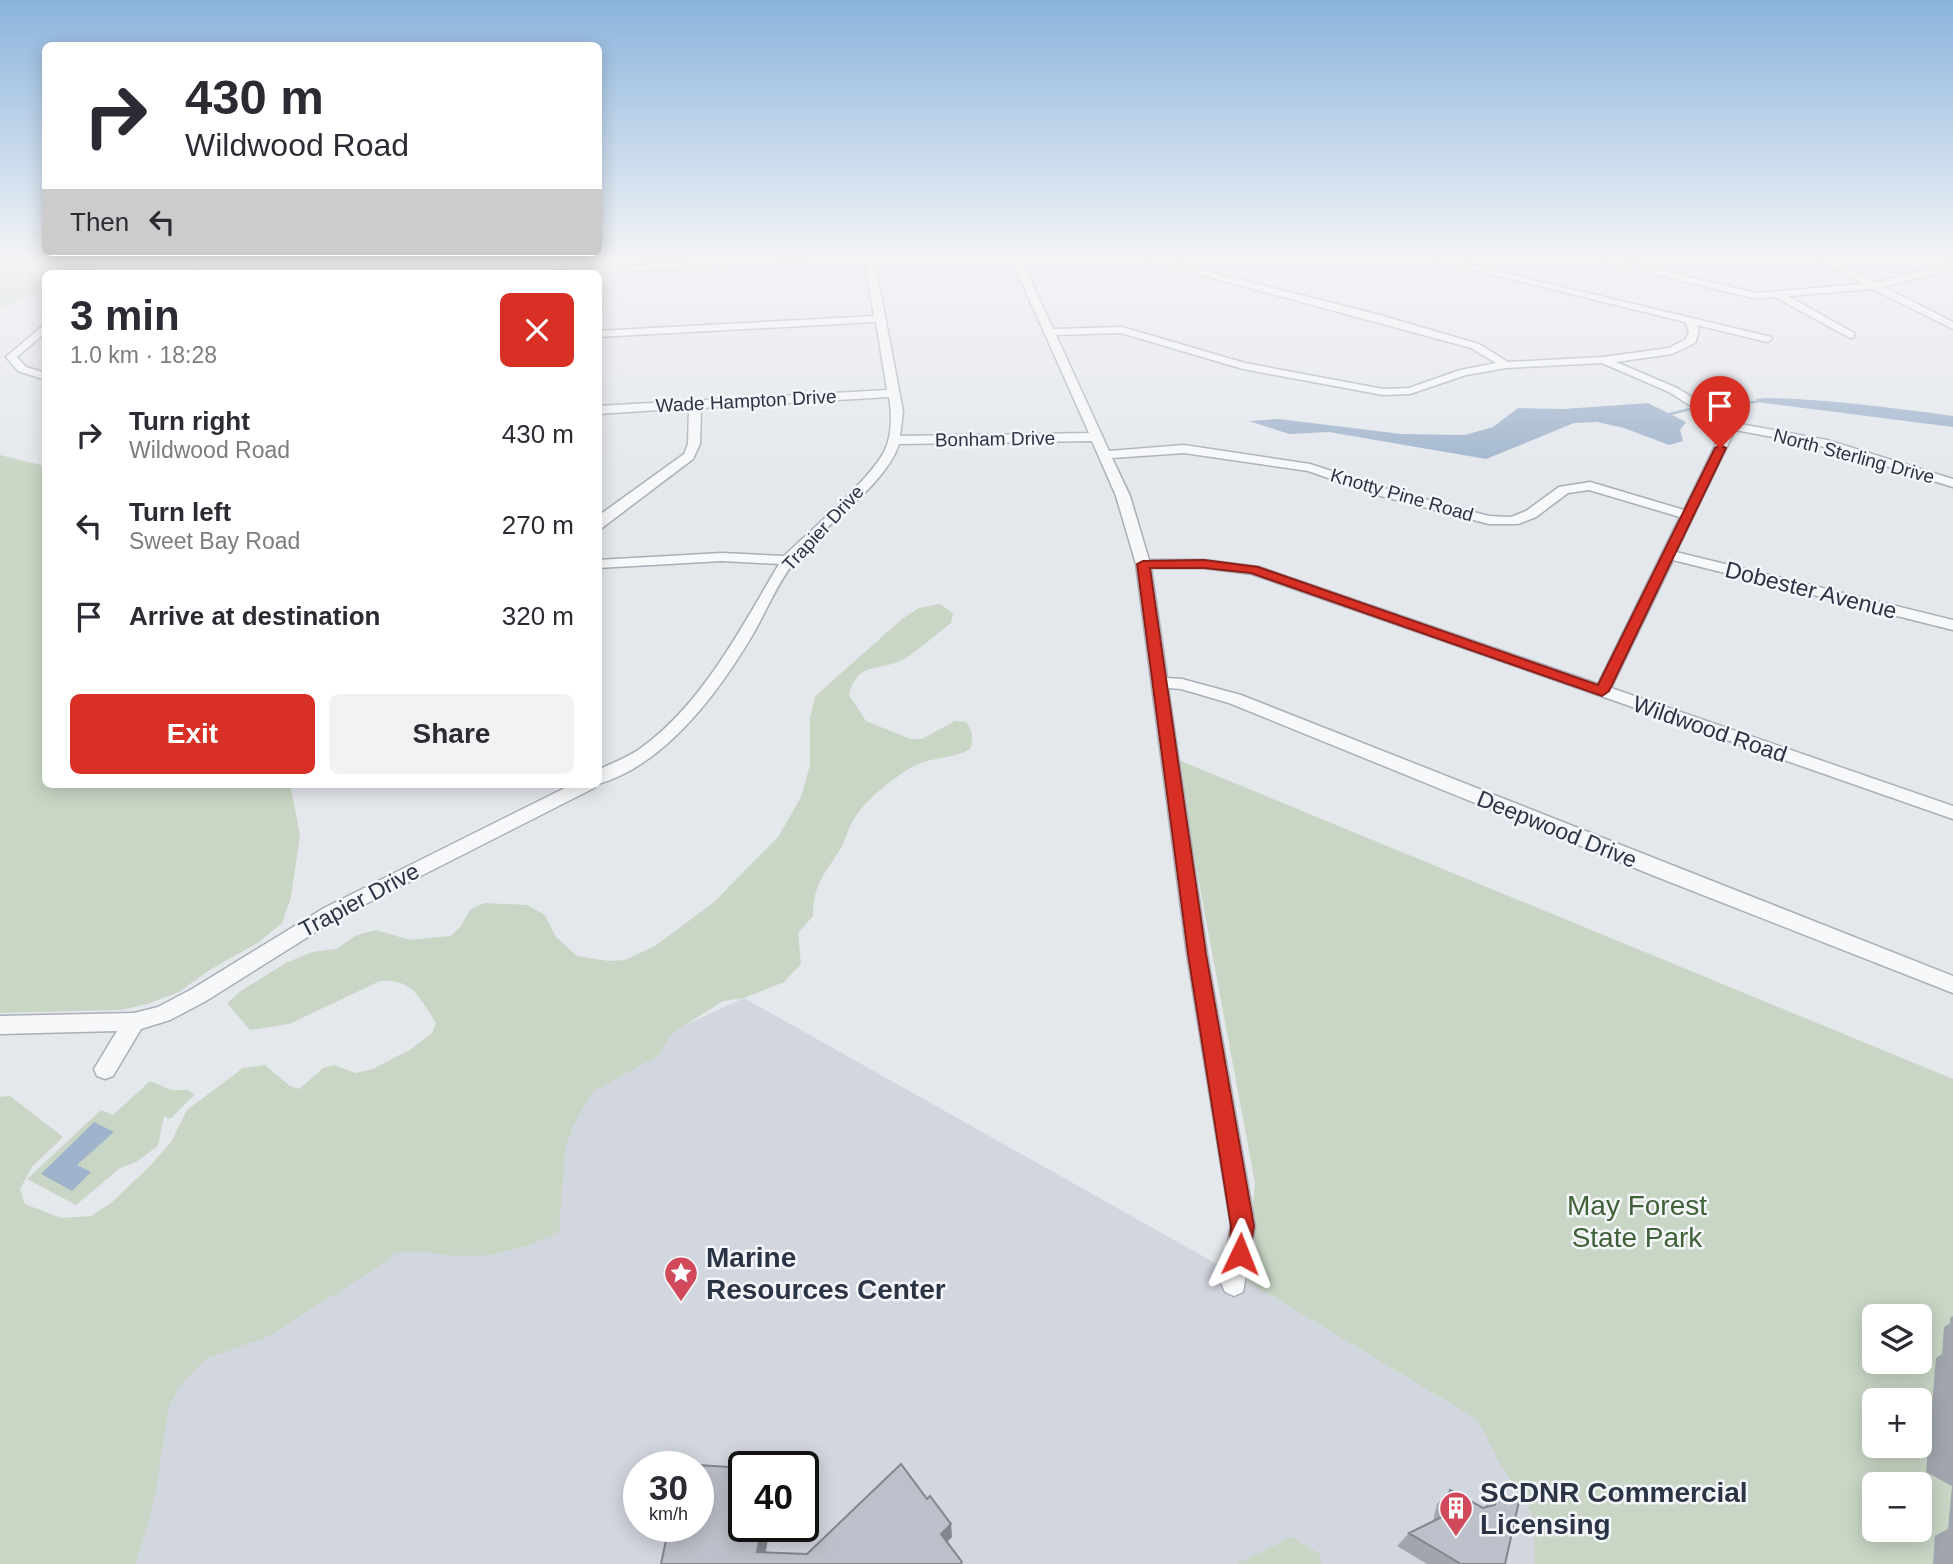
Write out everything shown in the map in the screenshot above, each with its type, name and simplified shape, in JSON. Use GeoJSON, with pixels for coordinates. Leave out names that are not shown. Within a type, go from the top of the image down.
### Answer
{"type":"FeatureCollection","features":[{"type":"Feature","properties":{"kind":"street"},"geometry":{"type":"LineString","coordinates":[[39,331],[12,357],[22,369],[42,376]]}},
{"type":"Feature","properties":{"kind":"street"},"geometry":{"type":"LineString","coordinates":[[602,334],[655,331]]}},
{"type":"Feature","properties":{"kind":"street","name":"Trapier Drive"},"geometry":{"type":"LineString","coordinates":[[602,775],[648,752],[695,707],[742,639],[789,560],[876,472],[890,452],[897,411],[882,331]]}},
{"type":"Feature","properties":{"kind":"street"},"geometry":{"type":"LineString","coordinates":[[1085,331],[1048,332],[1123,496],[1143,564],[1197,954],[1242,1226],[1234,1283]]}},
{"type":"Feature","properties":{"kind":"street"},"geometry":{"type":"LineString","coordinates":[[1125,331],[1244,366],[1383,393],[1410,391],[1464,372],[1506,365],[1603,359],[1680,349],[1691,341],[1693,331]]}},
{"type":"Feature","properties":{"kind":"street"},"geometry":{"type":"LineString","coordinates":[[1424,331],[1475,346],[1506,365]]}},
{"type":"Feature","properties":{"kind":"street"},"geometry":{"type":"LineString","coordinates":[[1730,331],[1767,340]]}},
{"type":"Feature","properties":{"kind":"street"},"geometry":{"type":"LineString","coordinates":[[1843,331],[1850,335]]}},
{"type":"Feature","properties":{"kind":"street","name":"North Sterling Drive"},"geometry":{"type":"LineString","coordinates":[[1603,359],[1673,390],[1731,426],[1824,443],[1953,483]]}},
{"type":"Feature","properties":{"kind":"street","name":"Wade Hampton Drive"},"geometry":{"type":"LineString","coordinates":[[602,410],[893,393]]}},
{"type":"Feature","properties":{"kind":"street"},"geometry":{"type":"LineString","coordinates":[[602,520],[689,456],[694,444],[695,405]]}},
{"type":"Feature","properties":{"kind":"street"},"geometry":{"type":"LineString","coordinates":[[1602,691],[1731,426]]}},
{"type":"Feature","properties":{"kind":"street","name":"Bonham Drive"},"geometry":{"type":"LineString","coordinates":[[894,440],[1096,437]]}},
{"type":"Feature","properties":{"kind":"street","name":"Knotty Pine Road"},"geometry":{"type":"LineString","coordinates":[[1104,455],[1184,449],[1310,468],[1382,492],[1489,520],[1513,522],[1531,514],[1564,490],[1590,486],[1687,515]]}},
{"type":"Feature","properties":{"kind":"street","name":"Dobester Avenue"},"geometry":{"type":"LineString","coordinates":[[1670,555],[1953,625]]}},
{"type":"Feature","properties":{"kind":"street"},"geometry":{"type":"LineString","coordinates":[[602,564],[722,557],[789,560]]}},
{"type":"Feature","properties":{"kind":"street","name":"Wildwood Road"},"geometry":{"type":"LineString","coordinates":[[1143,564],[1204,564],[1254,570],[1953,813]]}},
{"type":"Feature","properties":{"kind":"street","name":"Deepwood Drive"},"geometry":{"type":"LineString","coordinates":[[1158,683],[1182,684],[1235,699],[1953,985]]}},
{"type":"Feature","properties":{"kind":"street","name":"Trapier Drive"},"geometry":{"type":"LineString","coordinates":[[0,1025],[134,1023],[163,1014],[331,913],[577,788]]}},
{"type":"Feature","properties":{"kind":"street"},"geometry":{"type":"LineString","coordinates":[[105,1069],[134,1023]]}},
{"type":"Feature","properties":{"kind":"shaded area","name":"Marine Resources Center"},"geometry":{"type":"Polygon","coordinates":[[[744,998],[1245,1280],[1718,1564],[0,1564],[29,1326],[744,998]]]}},
{"type":"Feature","properties":{"kind":"green space"},"geometry":{"type":"Polygon","coordinates":[[[0,455],[42,465],[42,788],[291,788],[300,835],[291,897],[282,923],[259,942],[208,971],[179,992],[121,1010],[0,1013],[0,455]]]}},
{"type":"Feature","properties":{"kind":"green space"},"geometry":{"type":"Polygon","coordinates":[[[940,604],[953,613],[951,623],[906,658],[864,671],[853,684],[849,695],[866,721],[910,739],[922,739],[955,721],[966,722],[972,735],[970,749],[914,766],[881,789],[859,811],[818,887],[813,916],[798,933],[801,964],[784,982],[744,998],[723,1001],[670,1035],[659,1055],[591,1093],[573,1126],[565,1149],[559,1233],[526,1246],[491,1255],[455,1256],[418,1251],[395,1253],[269,1336],[205,1359],[178,1388],[169,1407],[154,1501],[136,1564],[0,1564],[0,1097],[10,1096],[63,1137],[32,1167],[20,1189],[25,1204],[61,1218],[91,1216],[111,1203],[149,1167],[171,1142],[187,1110],[243,1068],[265,1065],[290,1086],[299,1089],[323,1068],[334,1065],[355,1073],[373,1069],[411,1049],[432,1033],[436,1023],[420,998],[408,987],[391,981],[380,981],[289,1024],[250,1030],[227,1003],[242,990],[286,963],[312,952],[336,949],[357,935],[376,930],[410,940],[451,936],[461,926],[470,910],[484,903],[527,905],[545,915],[556,937],[577,956],[609,961],[625,960],[655,946],[714,902],[778,837],[801,797],[810,765],[810,717],[815,697],[902,619],[919,608],[940,604]]]}},
{"type":"Feature","properties":{"kind":"green space","name":"May Forest State Park"},"geometry":{"type":"Polygon","coordinates":[[[1176,759],[1953,1079],[1953,1564],[1534,1564],[1535,1519],[1499,1462],[1478,1420],[1245,1280],[1255,1183],[1176,759]]]}},
{"type":"Feature","properties":{"kind":"green space"},"geometry":{"type":"Polygon","coordinates":[[[150,1081],[171,1090],[187,1090],[195,1094],[170,1119],[164,1116],[158,1146],[136,1162],[120,1168],[76,1205],[27,1179],[101,1110],[113,1115],[150,1081]]]}},
{"type":"Feature","properties":{"kind":"green space"},"geometry":{"type":"Polygon","coordinates":[[[1292,1537],[1320,1554],[1321,1564],[1237,1564],[1292,1537]]]}},
{"type":"Feature","properties":{"kind":"water"},"geometry":{"type":"Polygon","coordinates":[[[1756,399],[1836,402],[1953,416],[1953,427],[1756,402],[1756,399]]]}},
{"type":"Feature","properties":{"kind":"water"},"geometry":{"type":"Polygon","coordinates":[[[1648,403],[1686,422],[1680,430],[1683,441],[1669,445],[1624,428],[1597,422],[1574,423],[1486,459],[1329,432],[1289,434],[1249,421],[1279,419],[1401,434],[1465,435],[1493,427],[1518,408],[1564,409],[1648,403]]]}},
{"type":"Feature","properties":{"kind":"water"},"geometry":{"type":"Polygon","coordinates":[[[94,1122],[114,1132],[77,1165],[91,1172],[72,1191],[41,1174],[94,1122]]]}},
{"type":"Feature","properties":{"kind":"building"},"geometry":{"type":"Polygon","coordinates":[[[901,1464],[927,1499],[930,1496],[951,1524],[941,1534],[962,1562],[960,1564],[661,1564],[666,1542],[714,1542],[714,1466],[728,1467],[728,1542],[759,1542],[757,1552],[807,1554],[901,1464]]]}},
{"type":"Feature","properties":{"kind":"building","name":"SCDNR Commercial Licensing"},"geometry":{"type":"Polygon","coordinates":[[[1450,1490],[1483,1508],[1495,1505],[1497,1494],[1510,1501],[1520,1497],[1505,1564],[1461,1564],[1409,1533],[1444,1516],[1450,1490]]]}},
{"type":"Feature","properties":{"kind":"waterway"},"geometry":{"type":"LineString","coordinates":[[1670,414],[1706,405],[1756,402]]}},
{"type":"Feature","properties":{"kind":"place","name":"Marine Resources Center"},"geometry":{"type":"Point","coordinates":[681,1303]}},
{"type":"Feature","properties":{"kind":"place","name":"SCDNR Commercial Licensing"},"geometry":{"type":"Point","coordinates":[1456,1538]}},
{"type":"Feature","properties":{"kind":"route"},"geometry":{"type":"LineString","coordinates":[[1240,1254],[1242,1226],[1197,954],[1143,564],[1204,564],[1254,570],[1602,691],[1720,448]]}}]}
